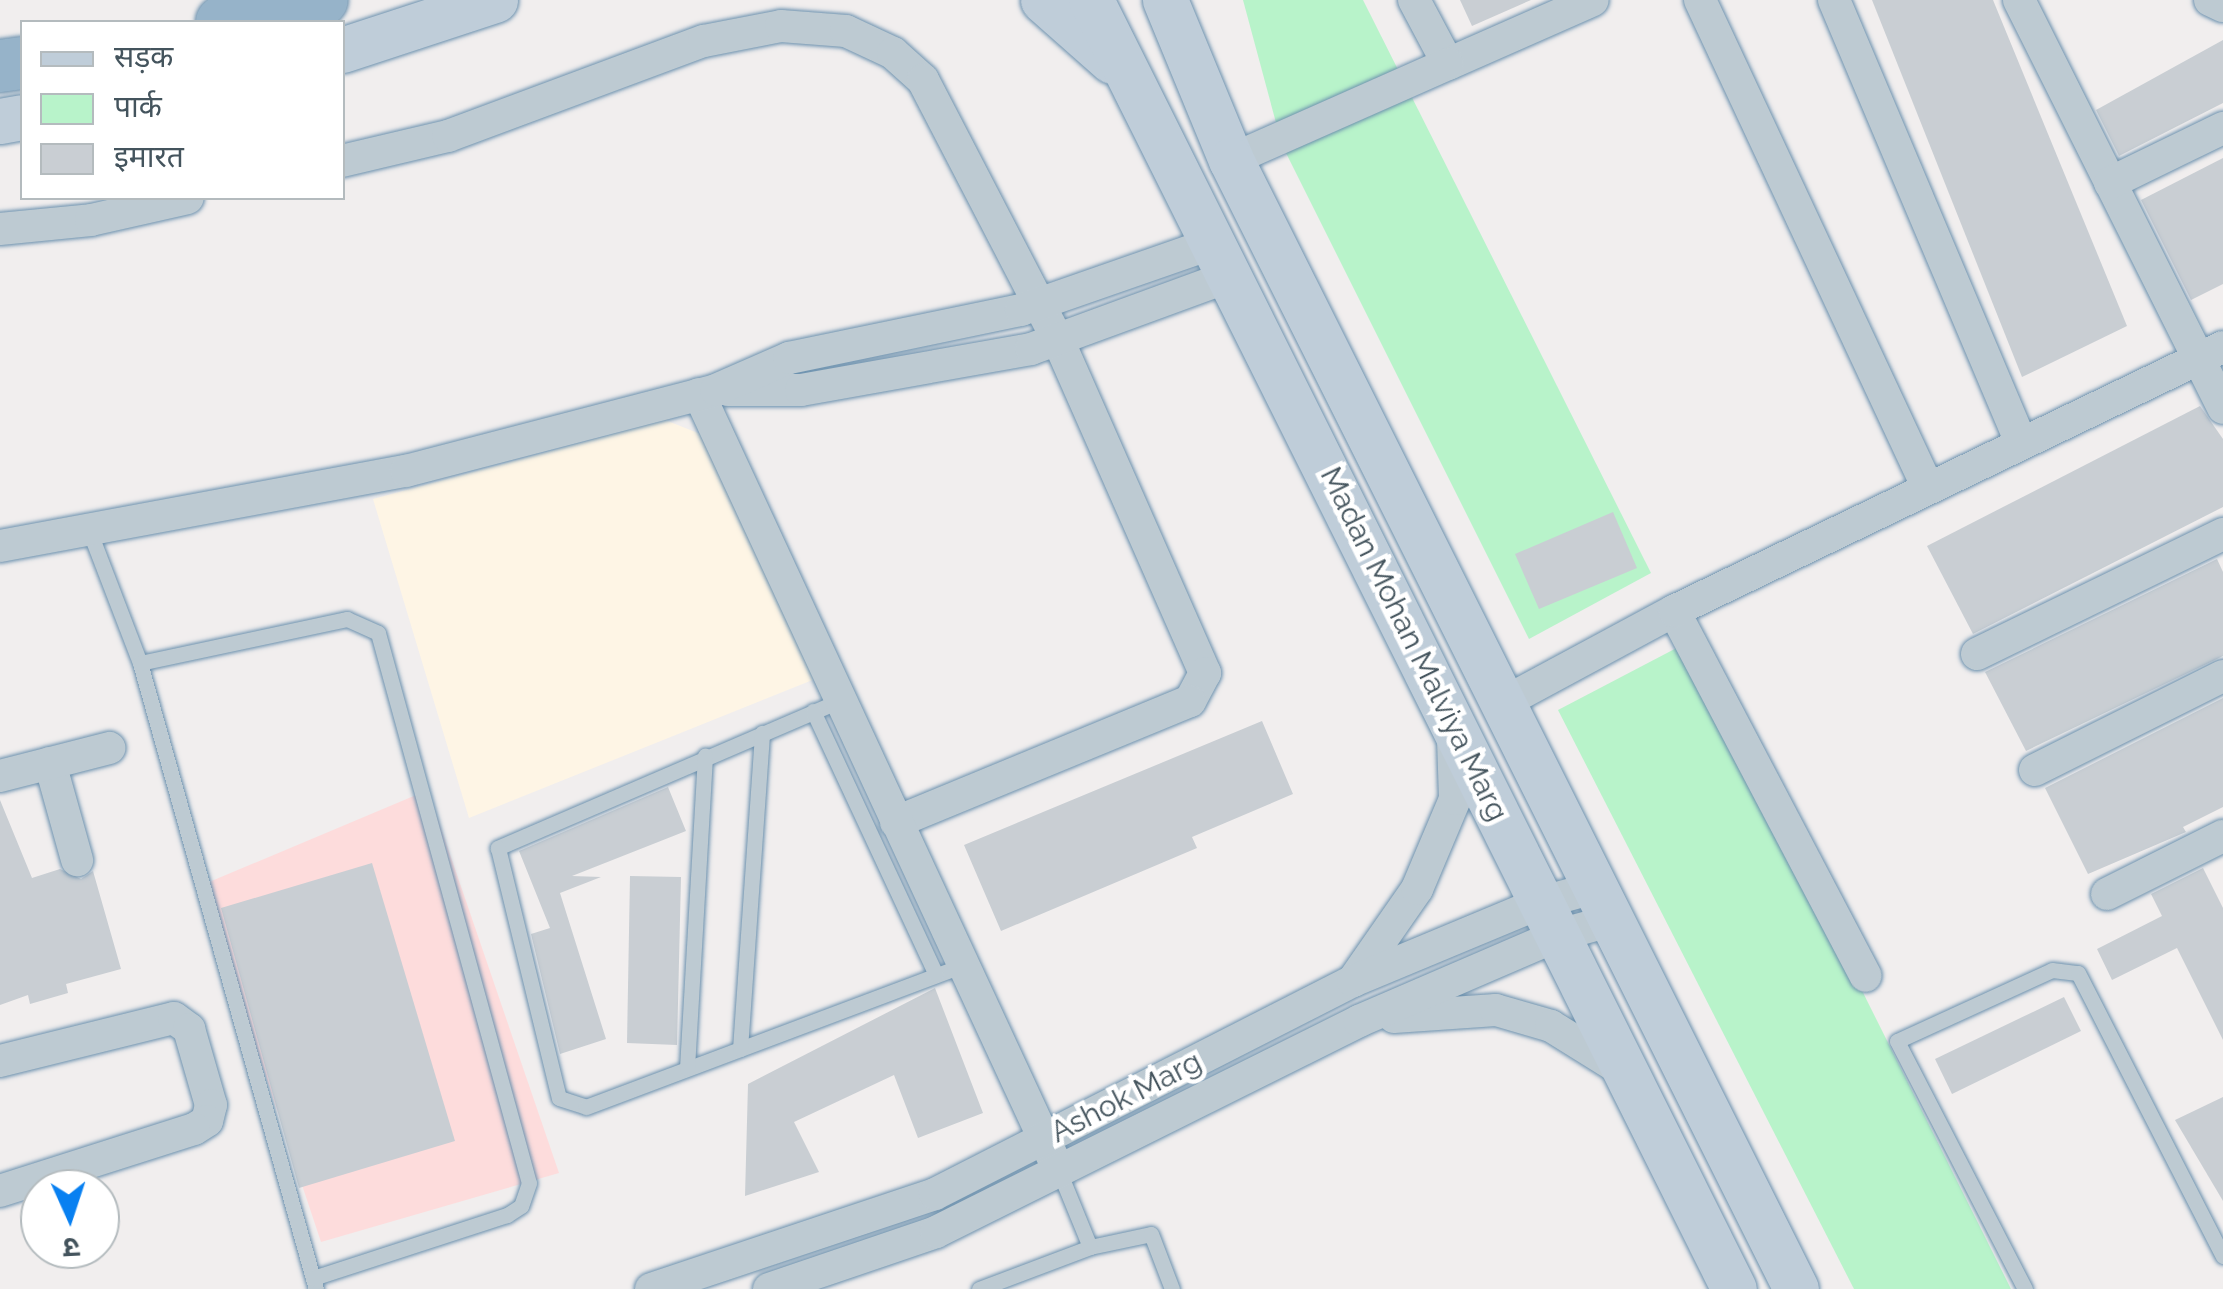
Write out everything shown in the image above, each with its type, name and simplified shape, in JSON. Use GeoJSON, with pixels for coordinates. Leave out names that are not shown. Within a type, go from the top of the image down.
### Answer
{"type":"FeatureCollection","features":[{"type":"Feature","properties":{"kind":"highway"},"geometry":{"type":"LineString","coordinates":[[231,20],[322,0]]}},
{"type":"Feature","properties":{"kind":"main road"},"geometry":{"type":"LineString","coordinates":[[345,49],[495,0]]}},
{"type":"Feature","properties":{"kind":"main road"},"geometry":{"type":"LineString","coordinates":[[1043,0],[1136,82]]}},
{"type":"Feature","properties":{"kind":"main road","name":"Madan Mohan Malviya Marg"},"geometry":{"type":"LineString","coordinates":[[1091,0],[1136,82],[1734,1289]]}},
{"type":"Feature","properties":{"kind":"main road","name":"Madan Mohan Malviya Marg"},"geometry":{"type":"LineString","coordinates":[[1165,0],[1231,160],[1796,1289]]}},
{"type":"Feature","properties":{"kind":"main road"},"geometry":{"type":"LineString","coordinates":[[1186,0],[1196,75]]}},
{"type":"Feature","properties":{"kind":"street"},"geometry":{"type":"LineString","coordinates":[[1414,0],[1448,64]]}},
{"type":"Feature","properties":{"kind":"street"},"geometry":{"type":"LineString","coordinates":[[1231,160],[1593,0]]}},
{"type":"Feature","properties":{"kind":"street"},"geometry":{"type":"LineString","coordinates":[[1700,0],[1928,488]]}},
{"type":"Feature","properties":{"kind":"street"},"geometry":{"type":"LineString","coordinates":[[1834,0],[2021,443]]}},
{"type":"Feature","properties":{"kind":"street"},"geometry":{"type":"LineString","coordinates":[[2019,0],[2110,183],[2210,354],[2223,408]]}},
{"type":"Feature","properties":{"kind":"street"},"geometry":{"type":"LineString","coordinates":[[2210,0],[2223,6]]}},
{"type":"Feature","properties":{"kind":"street"},"geometry":{"type":"LineString","coordinates":[[345,160],[448,136],[704,41],[781,26],[846,31],[893,53],[923,80],[1059,342],[1204,684],[1190,701],[896,822]]}},
{"type":"Feature","properties":{"kind":"street"},"geometry":{"type":"LineString","coordinates":[[2110,183],[2223,128]]}},
{"type":"Feature","properties":{"kind":"street"},"geometry":{"type":"LineString","coordinates":[[0,228],[91,220],[179,200]]}},
{"type":"Feature","properties":{"kind":"street"},"geometry":{"type":"LineString","coordinates":[[0,546],[406,470],[707,392],[789,358],[1223,259]]}},
{"type":"Feature","properties":{"kind":"street"},"geometry":{"type":"LineString","coordinates":[[707,392],[801,390],[1059,342],[1223,259]]}},
{"type":"Feature","properties":{"kind":"street"},"geometry":{"type":"LineString","coordinates":[[1501,704],[1674,611],[2210,354]]}},
{"type":"Feature","properties":{"kind":"street"},"geometry":{"type":"LineString","coordinates":[[707,392],[827,706],[896,822],[910,885],[949,970],[1059,1171]]}},
{"type":"Feature","properties":{"kind":"street"},"geometry":{"type":"LineString","coordinates":[[1977,654],[2221,540]]}},
{"type":"Feature","properties":{"kind":"street"},"geometry":{"type":"LineString","coordinates":[[1674,611],[1866,976]]}},
{"type":"Feature","properties":{"kind":"street"},"geometry":{"type":"LineString","coordinates":[[2035,770],[2223,676]]}},
{"type":"Feature","properties":{"kind":"street"},"geometry":{"type":"LineString","coordinates":[[1353,982],[1417,888],[1455,799],[1452,719]]}},
{"type":"Feature","properties":{"kind":"street"},"geometry":{"type":"LineString","coordinates":[[0,776],[109,748]]}},
{"type":"Feature","properties":{"kind":"street"},"geometry":{"type":"LineString","coordinates":[[50,763],[77,860]]}},
{"type":"Feature","properties":{"kind":"street"},"geometry":{"type":"LineString","coordinates":[[2107,894],[2223,836]]}},
{"type":"Feature","properties":{"kind":"street","name":"Ashok Marg"},"geometry":{"type":"LineString","coordinates":[[664,1287],[935,1194],[1353,982],[1602,904]]}},
{"type":"Feature","properties":{"kind":"street","name":"Ashok Marg"},"geometry":{"type":"LineString","coordinates":[[770,1289],[936,1232],[1359,1022],[1551,918]]}},
{"type":"Feature","properties":{"kind":"street"},"geometry":{"type":"LineString","coordinates":[[1359,1022],[1496,1010],[1551,1026],[1628,1074]]}},
{"type":"Feature","properties":{"kind":"street"},"geometry":{"type":"LineString","coordinates":[[0,1061],[174,1018],[189,1029],[211,1104],[207,1121],[194,1129],[0,1191]]}},
{"type":"Feature","properties":{"kind":"lane"},"geometry":{"type":"LineString","coordinates":[[88,530],[140,663],[314,1284],[508,1215],[522,1206],[529,1183],[378,633],[358,619],[347,620],[140,663]]}},
{"type":"Feature","properties":{"kind":"lane"},"geometry":{"type":"LineString","coordinates":[[910,885],[827,706],[504,840],[497,856],[559,1098],[586,1106],[949,970]]}},
{"type":"Feature","properties":{"kind":"lane"},"geometry":{"type":"LineString","coordinates":[[740,1049],[762,733]]}},
{"type":"Feature","properties":{"kind":"lane"},"geometry":{"type":"LineString","coordinates":[[686,1068],[705,756]]}},
{"type":"Feature","properties":{"kind":"lane"},"geometry":{"type":"LineString","coordinates":[[2025,1289],[1896,1040],[2052,970],[2078,973],[2223,1256]]}},
{"type":"Feature","properties":{"kind":"lane"},"geometry":{"type":"LineString","coordinates":[[1059,1171],[1090,1247]]}},
{"type":"Feature","properties":{"kind":"lane"},"geometry":{"type":"LineString","coordinates":[[979,1289],[1090,1247],[1151,1234],[1172,1289]]}},
{"type":"Feature","properties":{"kind":"shaded area"},"geometry":{"type":"Polygon","coordinates":[[[665,420],[703,435],[820,677],[469,818],[373,499],[665,420]]]}},
{"type":"Feature","properties":{"kind":"shaded area"},"geometry":{"type":"Polygon","coordinates":[[[428,790],[559,1173],[321,1242],[202,885],[428,790]]]}},
{"type":"Feature","properties":{"kind":"green space"},"geometry":{"type":"Polygon","coordinates":[[[1243,0],[1363,0],[1651,573],[1529,639],[1282,145],[1243,0]]]}},
{"type":"Feature","properties":{"kind":"green space"},"geometry":{"type":"Polygon","coordinates":[[[1688,642],[2011,1289],[1854,1289],[1558,710],[1688,642]]]}},
{"type":"Feature","properties":{"kind":"building"},"geometry":{"type":"Polygon","coordinates":[[[1460,0],[1531,0],[1472,26],[1460,0]]]}},
{"type":"Feature","properties":{"kind":"building"},"geometry":{"type":"Polygon","coordinates":[[[1872,0],[1993,0],[2127,326],[2022,377],[1872,0]]]}},
{"type":"Feature","properties":{"kind":"building"},"geometry":{"type":"Polygon","coordinates":[[[2223,40],[2223,103],[2119,156],[2096,110],[2223,40]]]}},
{"type":"Feature","properties":{"kind":"building"},"geometry":{"type":"Polygon","coordinates":[[[2223,158],[2223,284],[2191,300],[2141,200],[2223,158]]]}},
{"type":"Feature","properties":{"kind":"building"},"geometry":{"type":"Polygon","coordinates":[[[2200,406],[2223,439],[2223,507],[1973,634],[1927,546],[2200,406]]]}},
{"type":"Feature","properties":{"kind":"building"},"geometry":{"type":"Polygon","coordinates":[[[1613,512],[1637,568],[1539,609],[1515,554],[1613,512]]]}},
{"type":"Feature","properties":{"kind":"building"},"geometry":{"type":"Polygon","coordinates":[[[2217,559],[2223,572],[2223,656],[2026,751],[1985,672],[2217,559]]]}},
{"type":"Feature","properties":{"kind":"building"},"geometry":{"type":"Polygon","coordinates":[[[2223,698],[2223,807],[2183,827],[2186,832],[2088,874],[2045,788],[2223,698]]]}},
{"type":"Feature","properties":{"kind":"building"},"geometry":{"type":"Polygon","coordinates":[[[1262,721],[1293,794],[1192,837],[1197,848],[1001,931],[964,845],[1262,721]]]}},
{"type":"Feature","properties":{"kind":"building"},"geometry":{"type":"Polygon","coordinates":[[[668,787],[686,831],[572,876],[601,877],[560,893],[606,1039],[560,1054],[531,934],[550,928],[519,851],[668,787]]]}},
{"type":"Feature","properties":{"kind":"building"},"geometry":{"type":"Polygon","coordinates":[[[0,800],[32,878],[60,869],[81,879],[93,871],[121,969],[66,984],[68,993],[30,1004],[28,995],[0,1005],[0,800]]]}},
{"type":"Feature","properties":{"kind":"building"},"geometry":{"type":"Polygon","coordinates":[[[372,863],[455,1141],[299,1188],[221,908],[372,863]]]}},
{"type":"Feature","properties":{"kind":"building"},"geometry":{"type":"Polygon","coordinates":[[[2203,868],[2223,908],[2223,1040],[2177,948],[2112,980],[2097,949],[2162,916],[2151,894],[2203,868]]]}},
{"type":"Feature","properties":{"kind":"building"},"geometry":{"type":"Polygon","coordinates":[[[630,876],[681,877],[677,1045],[627,1043],[630,876]]]}},
{"type":"Feature","properties":{"kind":"building"},"geometry":{"type":"Polygon","coordinates":[[[935,988],[983,1113],[918,1138],[894,1075],[794,1122],[819,1172],[745,1196],[748,1084],[935,988]]]}},
{"type":"Feature","properties":{"kind":"building"},"geometry":{"type":"Polygon","coordinates":[[[2064,997],[2081,1031],[1952,1094],[1935,1059],[2064,997]]]}},
{"type":"Feature","properties":{"kind":"building"},"geometry":{"type":"Polygon","coordinates":[[[2223,1097],[2223,1201],[2175,1120],[2223,1097]]]}}]}
